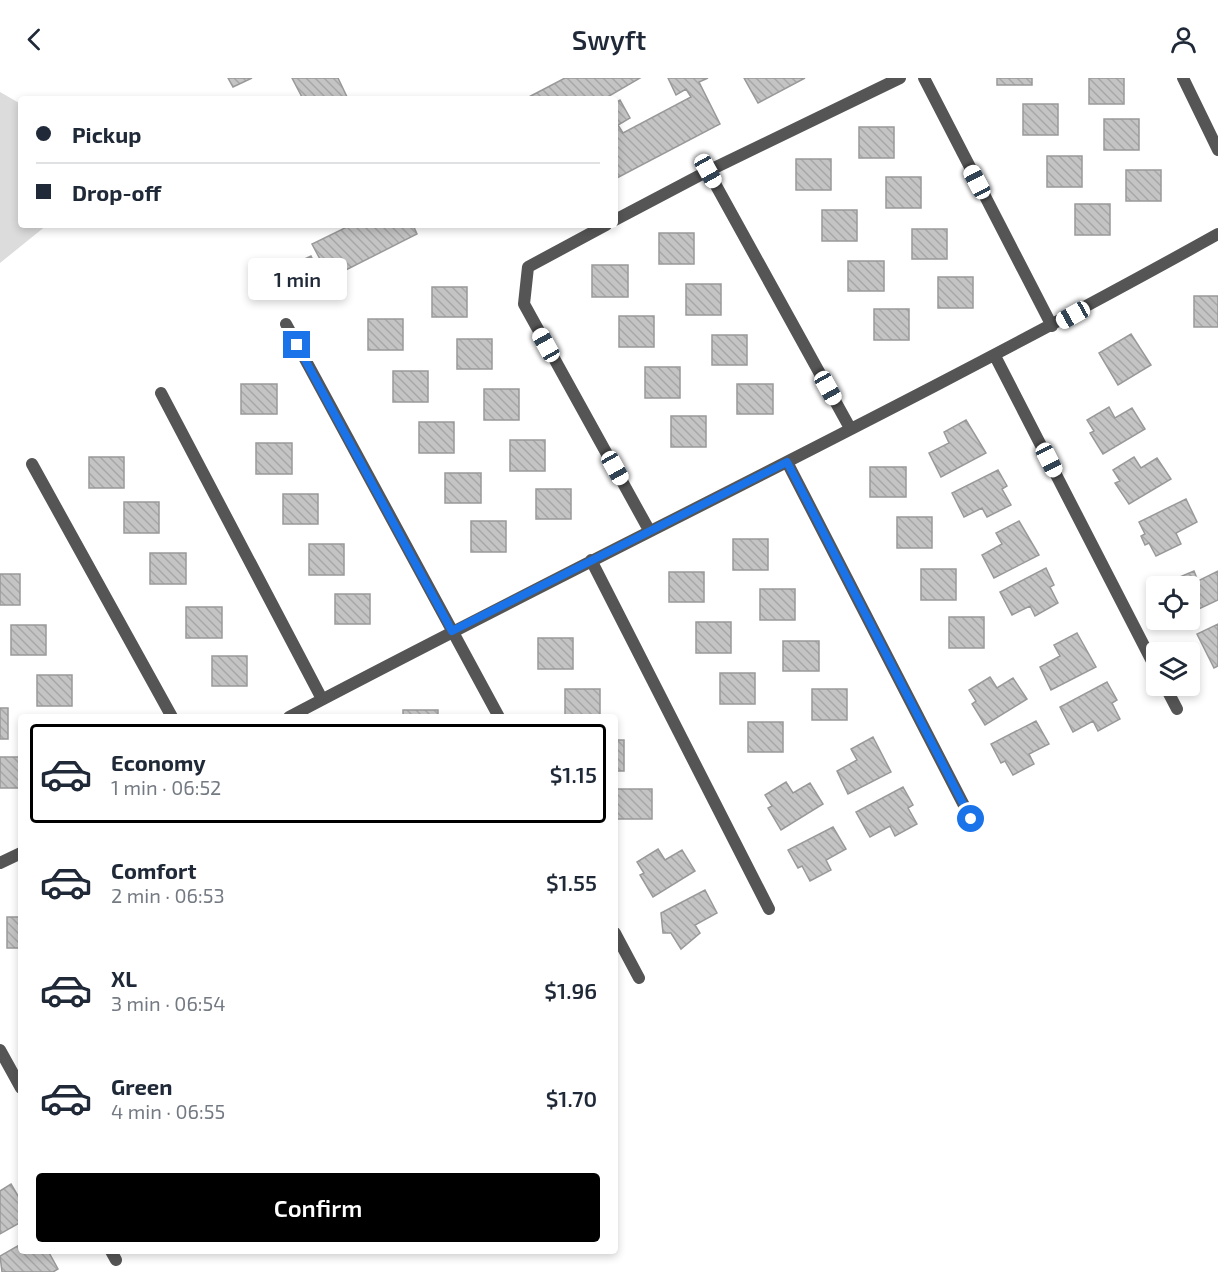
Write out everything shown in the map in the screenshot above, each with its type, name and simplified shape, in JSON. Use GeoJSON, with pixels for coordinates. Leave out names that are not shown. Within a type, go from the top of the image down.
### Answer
{"type":"FeatureCollection","features":[{"type":"Feature","properties":{"kind":"street"},"geometry":{"type":"LineString","coordinates":[[618,218],[708,171],[900,78]]}},
{"type":"Feature","properties":{"kind":"street"},"geometry":{"type":"LineString","coordinates":[[924,78],[1052,326]]}},
{"type":"Feature","properties":{"kind":"street"},"geometry":{"type":"LineString","coordinates":[[1183,78],[1218,150]]}},
{"type":"Feature","properties":{"kind":"street"},"geometry":{"type":"LineString","coordinates":[[708,171],[850,428]]}},
{"type":"Feature","properties":{"kind":"street"},"geometry":{"type":"LineString","coordinates":[[600,228],[528,267],[524,304],[649,530]]}},
{"type":"Feature","properties":{"kind":"street"},"geometry":{"type":"LineString","coordinates":[[294,714],[649,530],[995,356],[1218,234]]}},
{"type":"Feature","properties":{"kind":"street"},"geometry":{"type":"LineString","coordinates":[[286,324],[497,714]]}},
{"type":"Feature","properties":{"kind":"street"},"geometry":{"type":"LineString","coordinates":[[995,356],[1146,650]]}},
{"type":"Feature","properties":{"kind":"street"},"geometry":{"type":"LineString","coordinates":[[161,393],[322,699]]}},
{"type":"Feature","properties":{"kind":"street"},"geometry":{"type":"LineString","coordinates":[[787,462],[971,819]]}},
{"type":"Feature","properties":{"kind":"street"},"geometry":{"type":"LineString","coordinates":[[32,464],[170,714]]}},
{"type":"Feature","properties":{"kind":"street"},"geometry":{"type":"LineString","coordinates":[[591,560],[770,909]]}},
{"type":"Feature","properties":{"kind":"street"},"geometry":{"type":"LineString","coordinates":[[1170,696],[1177,709]]}},
{"type":"Feature","properties":{"kind":"street"},"geometry":{"type":"LineString","coordinates":[[0,863],[18,854]]}},
{"type":"Feature","properties":{"kind":"street"},"geometry":{"type":"LineString","coordinates":[[618,939],[639,978]]}},
{"type":"Feature","properties":{"kind":"street"},"geometry":{"type":"LineString","coordinates":[[0,1050],[18,1083]]}},
{"type":"Feature","properties":{"kind":"shaded area"},"geometry":{"type":"Polygon","coordinates":[[[0,92],[18,102],[18,228],[43,228],[0,263],[0,92]]]}},
{"type":"Feature","properties":{"kind":"building"},"geometry":{"type":"Polygon","coordinates":[[[228,78],[252,78],[233,87],[228,78]]]}},
{"type":"Feature","properties":{"kind":"building"},"geometry":{"type":"Polygon","coordinates":[[[292,78],[338,78],[347,96],[301,96],[292,78]]]}},
{"type":"Feature","properties":{"kind":"building"},"geometry":{"type":"Polygon","coordinates":[[[565,78],[640,78],[609,96],[531,96],[565,78]]]}},
{"type":"Feature","properties":{"kind":"building"},"geometry":{"type":"Polygon","coordinates":[[[668,78],[708,78],[699,82],[720,124],[618,177],[618,125],[623,133],[691,97],[686,89],[676,95],[668,78]]]}},
{"type":"Feature","properties":{"kind":"building"},"geometry":{"type":"Polygon","coordinates":[[[744,78],[805,78],[758,103],[744,78]]]}},
{"type":"Feature","properties":{"kind":"building"},"geometry":{"type":"Polygon","coordinates":[[[997,78],[1032,78],[1032,85],[997,85],[997,78]]]}},
{"type":"Feature","properties":{"kind":"building"},"geometry":{"type":"Polygon","coordinates":[[[1089,78],[1124,78],[1124,104],[1089,104],[1089,78]]]}},
{"type":"Feature","properties":{"kind":"building"},"geometry":{"type":"Polygon","coordinates":[[[620,100],[630,118],[618,125],[618,101],[620,100]]]}},
{"type":"Feature","properties":{"kind":"building"},"geometry":{"type":"Polygon","coordinates":[[[1023,104],[1058,104],[1058,135],[1023,135],[1023,104]]]}},
{"type":"Feature","properties":{"kind":"building"},"geometry":{"type":"Polygon","coordinates":[[[1104,119],[1139,119],[1139,150],[1104,150],[1104,119]]]}},
{"type":"Feature","properties":{"kind":"building"},"geometry":{"type":"Polygon","coordinates":[[[859,127],[894,127],[894,158],[859,158],[859,127]]]}},
{"type":"Feature","properties":{"kind":"building"},"geometry":{"type":"Polygon","coordinates":[[[1047,156],[1082,156],[1082,187],[1047,187],[1047,156]]]}},
{"type":"Feature","properties":{"kind":"building"},"geometry":{"type":"Polygon","coordinates":[[[796,159],[831,159],[831,190],[796,190],[796,159]]]}},
{"type":"Feature","properties":{"kind":"building"},"geometry":{"type":"Polygon","coordinates":[[[1126,170],[1161,170],[1161,201],[1126,201],[1126,170]]]}},
{"type":"Feature","properties":{"kind":"building"},"geometry":{"type":"Polygon","coordinates":[[[886,177],[921,177],[921,208],[886,208],[886,177]]]}},
{"type":"Feature","properties":{"kind":"building"},"geometry":{"type":"Polygon","coordinates":[[[1075,204],[1110,204],[1110,235],[1075,235],[1075,204]]]}},
{"type":"Feature","properties":{"kind":"building"},"geometry":{"type":"Polygon","coordinates":[[[822,210],[857,210],[857,241],[822,241],[822,210]]]}},
{"type":"Feature","properties":{"kind":"building"},"geometry":{"type":"Polygon","coordinates":[[[345,228],[414,228],[417,234],[330,278],[312,244],[345,228]]]}},
{"type":"Feature","properties":{"kind":"building"},"geometry":{"type":"Polygon","coordinates":[[[912,229],[947,229],[947,259],[912,259],[912,229]]]}},
{"type":"Feature","properties":{"kind":"building"},"geometry":{"type":"Polygon","coordinates":[[[659,233],[694,233],[694,264],[659,264],[659,233]]]}},
{"type":"Feature","properties":{"kind":"building"},"geometry":{"type":"Polygon","coordinates":[[[311,256],[325,284],[302,294],[289,266],[311,256]]]}},
{"type":"Feature","properties":{"kind":"building"},"geometry":{"type":"Polygon","coordinates":[[[848,261],[884,261],[884,291],[848,291],[848,261]]]}},
{"type":"Feature","properties":{"kind":"building"},"geometry":{"type":"Polygon","coordinates":[[[592,265],[628,265],[628,297],[592,297],[592,265]]]}},
{"type":"Feature","properties":{"kind":"building"},"geometry":{"type":"Polygon","coordinates":[[[938,277],[973,277],[973,308],[938,308],[938,277]]]}},
{"type":"Feature","properties":{"kind":"building"},"geometry":{"type":"Polygon","coordinates":[[[686,284],[721,284],[721,315],[686,315],[686,284]]]}},
{"type":"Feature","properties":{"kind":"building"},"geometry":{"type":"Polygon","coordinates":[[[432,287],[467,287],[467,317],[432,317],[432,287]]]}},
{"type":"Feature","properties":{"kind":"building"},"geometry":{"type":"Polygon","coordinates":[[[1194,296],[1218,296],[1218,327],[1194,327],[1194,296]]]}},
{"type":"Feature","properties":{"kind":"building"},"geometry":{"type":"Polygon","coordinates":[[[874,309],[909,309],[909,340],[874,340],[874,309]]]}},
{"type":"Feature","properties":{"kind":"building"},"geometry":{"type":"Polygon","coordinates":[[[619,316],[654,316],[654,347],[619,347],[619,316]]]}},
{"type":"Feature","properties":{"kind":"building"},"geometry":{"type":"Polygon","coordinates":[[[368,319],[403,319],[403,350],[368,350],[368,319]]]}},
{"type":"Feature","properties":{"kind":"building"},"geometry":{"type":"Polygon","coordinates":[[[1131,334],[1151,365],[1118,385],[1099,353],[1131,334]]]}},
{"type":"Feature","properties":{"kind":"building"},"geometry":{"type":"Polygon","coordinates":[[[712,335],[747,335],[747,365],[712,365],[712,335]]]}},
{"type":"Feature","properties":{"kind":"building"},"geometry":{"type":"Polygon","coordinates":[[[457,339],[492,339],[492,369],[457,369],[457,339]]]}},
{"type":"Feature","properties":{"kind":"building"},"geometry":{"type":"Polygon","coordinates":[[[645,367],[680,367],[680,398],[645,398],[645,367]]]}},
{"type":"Feature","properties":{"kind":"building"},"geometry":{"type":"Polygon","coordinates":[[[393,371],[428,371],[428,402],[393,402],[393,371]]]}},
{"type":"Feature","properties":{"kind":"building"},"geometry":{"type":"Polygon","coordinates":[[[241,384],[277,384],[277,414],[241,414],[241,384]]]}},
{"type":"Feature","properties":{"kind":"building"},"geometry":{"type":"Polygon","coordinates":[[[737,384],[773,384],[773,414],[737,414],[737,384]]]}},
{"type":"Feature","properties":{"kind":"building"},"geometry":{"type":"Polygon","coordinates":[[[484,389],[519,389],[519,420],[484,420],[484,389]]]}},
{"type":"Feature","properties":{"kind":"building"},"geometry":{"type":"Polygon","coordinates":[[[1109,407],[1115,418],[1132,408],[1145,429],[1103,454],[1090,433],[1094,431],[1087,420],[1109,407]]]}},
{"type":"Feature","properties":{"kind":"building"},"geometry":{"type":"Polygon","coordinates":[[[671,416],[706,416],[706,447],[671,447],[671,416]]]}},
{"type":"Feature","properties":{"kind":"building"},"geometry":{"type":"Polygon","coordinates":[[[966,420],[986,453],[941,477],[929,453],[949,443],[944,432],[966,420]]]}},
{"type":"Feature","properties":{"kind":"building"},"geometry":{"type":"Polygon","coordinates":[[[419,422],[454,422],[454,453],[419,453],[419,422]]]}},
{"type":"Feature","properties":{"kind":"building"},"geometry":{"type":"Polygon","coordinates":[[[510,440],[545,440],[545,471],[510,471],[510,440]]]}},
{"type":"Feature","properties":{"kind":"building"},"geometry":{"type":"Polygon","coordinates":[[[256,443],[292,443],[292,474],[256,474],[256,443]]]}},
{"type":"Feature","properties":{"kind":"building"},"geometry":{"type":"Polygon","coordinates":[[[89,457],[124,457],[124,488],[89,488],[89,457]]]}},
{"type":"Feature","properties":{"kind":"building"},"geometry":{"type":"Polygon","coordinates":[[[1134,457],[1141,468],[1157,458],[1171,479],[1129,504],[1115,483],[1120,481],[1113,470],[1134,457]]]}},
{"type":"Feature","properties":{"kind":"building"},"geometry":{"type":"Polygon","coordinates":[[[870,467],[906,467],[906,497],[870,497],[870,467]]]}},
{"type":"Feature","properties":{"kind":"building"},"geometry":{"type":"Polygon","coordinates":[[[998,470],[1007,486],[1002,489],[1011,505],[987,517],[982,508],[964,517],[952,493],[998,470]]]}},
{"type":"Feature","properties":{"kind":"building"},"geometry":{"type":"Polygon","coordinates":[[[445,473],[481,473],[481,503],[445,503],[445,473]]]}},
{"type":"Feature","properties":{"kind":"building"},"geometry":{"type":"Polygon","coordinates":[[[536,489],[571,489],[571,519],[536,519],[536,489]]]}},
{"type":"Feature","properties":{"kind":"building"},"geometry":{"type":"Polygon","coordinates":[[[283,494],[318,494],[318,524],[283,524],[283,494]]]}},
{"type":"Feature","properties":{"kind":"building"},"geometry":{"type":"Polygon","coordinates":[[[1186,499],[1197,522],[1176,533],[1181,544],[1156,556],[1149,543],[1145,545],[1141,536],[1145,534],[1139,522],[1186,499]]]}},
{"type":"Feature","properties":{"kind":"building"},"geometry":{"type":"Polygon","coordinates":[[[124,502],[159,502],[159,533],[124,533],[124,502]]]}},
{"type":"Feature","properties":{"kind":"building"},"geometry":{"type":"Polygon","coordinates":[[[897,517],[932,517],[932,548],[897,548],[897,517]]]}},
{"type":"Feature","properties":{"kind":"building"},"geometry":{"type":"Polygon","coordinates":[[[471,521],[506,521],[506,552],[471,552],[471,521]]]}},
{"type":"Feature","properties":{"kind":"building"},"geometry":{"type":"Polygon","coordinates":[[[1019,521],[1039,555],[994,578],[982,555],[1002,544],[996,533],[1019,521]]]}},
{"type":"Feature","properties":{"kind":"building"},"geometry":{"type":"Polygon","coordinates":[[[733,539],[768,539],[768,570],[733,570],[733,539]]]}},
{"type":"Feature","properties":{"kind":"building"},"geometry":{"type":"Polygon","coordinates":[[[309,544],[344,544],[344,575],[309,575],[309,544]]]}},
{"type":"Feature","properties":{"kind":"building"},"geometry":{"type":"Polygon","coordinates":[[[150,553],[186,553],[186,584],[150,584],[150,553]]]}},
{"type":"Feature","properties":{"kind":"building"},"geometry":{"type":"Polygon","coordinates":[[[1046,568],[1054,585],[1050,587],[1058,603],[1035,616],[1030,606],[1012,615],[1000,592],[1046,568]]]}},
{"type":"Feature","properties":{"kind":"building"},"geometry":{"type":"Polygon","coordinates":[[[921,569],[956,569],[956,600],[921,600],[921,569]]]}},
{"type":"Feature","properties":{"kind":"building"},"geometry":{"type":"Polygon","coordinates":[[[1194,571],[1196,576],[1182,576],[1194,571]]]}},
{"type":"Feature","properties":{"kind":"building"},"geometry":{"type":"Polygon","coordinates":[[[1218,571],[1218,600],[1200,608],[1200,580],[1218,571]]]}},
{"type":"Feature","properties":{"kind":"building"},"geometry":{"type":"Polygon","coordinates":[[[669,572],[704,572],[704,602],[669,602],[669,572]]]}},
{"type":"Feature","properties":{"kind":"building"},"geometry":{"type":"Polygon","coordinates":[[[0,574],[20,574],[20,605],[0,605],[0,574]]]}},
{"type":"Feature","properties":{"kind":"building"},"geometry":{"type":"Polygon","coordinates":[[[760,589],[795,589],[795,620],[760,620],[760,589]]]}},
{"type":"Feature","properties":{"kind":"building"},"geometry":{"type":"Polygon","coordinates":[[[335,594],[370,594],[370,624],[335,624],[335,594]]]}},
{"type":"Feature","properties":{"kind":"building"},"geometry":{"type":"Polygon","coordinates":[[[186,607],[222,607],[222,638],[186,638],[186,607]]]}},
{"type":"Feature","properties":{"kind":"building"},"geometry":{"type":"Polygon","coordinates":[[[949,617],[984,617],[984,648],[949,648],[949,617]]]}},
{"type":"Feature","properties":{"kind":"building"},"geometry":{"type":"Polygon","coordinates":[[[696,622],[731,622],[731,653],[696,653],[696,622]]]}},
{"type":"Feature","properties":{"kind":"building"},"geometry":{"type":"Polygon","coordinates":[[[1218,624],[1218,666],[1214,668],[1197,634],[1218,624]]]}},
{"type":"Feature","properties":{"kind":"building"},"geometry":{"type":"Polygon","coordinates":[[[11,625],[46,625],[46,655],[11,655],[11,625]]]}},
{"type":"Feature","properties":{"kind":"building"},"geometry":{"type":"Polygon","coordinates":[[[1077,633],[1096,667],[1051,690],[1040,667],[1060,656],[1054,645],[1077,633]]]}},
{"type":"Feature","properties":{"kind":"building"},"geometry":{"type":"Polygon","coordinates":[[[538,638],[573,638],[573,669],[538,669],[538,638]]]}},
{"type":"Feature","properties":{"kind":"building"},"geometry":{"type":"Polygon","coordinates":[[[783,641],[819,641],[819,671],[783,671],[783,641]]]}},
{"type":"Feature","properties":{"kind":"building"},"geometry":{"type":"Polygon","coordinates":[[[212,656],[247,656],[247,686],[212,686],[212,656]]]}},
{"type":"Feature","properties":{"kind":"building"},"geometry":{"type":"Polygon","coordinates":[[[720,673],[755,673],[755,704],[720,704],[720,673]]]}},
{"type":"Feature","properties":{"kind":"building"},"geometry":{"type":"Polygon","coordinates":[[[37,675],[72,675],[72,706],[37,706],[37,675]]]}},
{"type":"Feature","properties":{"kind":"building"},"geometry":{"type":"Polygon","coordinates":[[[990,677],[997,688],[1013,678],[1027,699],[985,725],[972,704],[976,701],[969,690],[990,677]]]}},
{"type":"Feature","properties":{"kind":"building"},"geometry":{"type":"Polygon","coordinates":[[[1107,682],[1117,700],[1112,703],[1120,719],[1098,731],[1093,721],[1073,732],[1060,707],[1107,682]]]}},
{"type":"Feature","properties":{"kind":"building"},"geometry":{"type":"Polygon","coordinates":[[[565,689],[600,689],[600,714],[565,714],[565,689]]]}},
{"type":"Feature","properties":{"kind":"building"},"geometry":{"type":"Polygon","coordinates":[[[812,689],[847,689],[847,720],[812,720],[812,689]]]}},
{"type":"Feature","properties":{"kind":"building"},"geometry":{"type":"Polygon","coordinates":[[[0,708],[8,708],[8,739],[0,739],[0,708]]]}},
{"type":"Feature","properties":{"kind":"building"},"geometry":{"type":"Polygon","coordinates":[[[403,710],[438,710],[438,714],[403,714],[403,710]]]}},
{"type":"Feature","properties":{"kind":"building"},"geometry":{"type":"Polygon","coordinates":[[[1036,721],[1049,744],[1029,754],[1034,764],[1013,775],[1005,761],[1001,763],[991,744],[1036,721]]]}},
{"type":"Feature","properties":{"kind":"building"},"geometry":{"type":"Polygon","coordinates":[[[748,722],[783,722],[783,752],[748,752],[748,722]]]}},
{"type":"Feature","properties":{"kind":"building"},"geometry":{"type":"Polygon","coordinates":[[[873,737],[891,772],[848,794],[837,771],[857,760],[851,749],[873,737]]]}},
{"type":"Feature","properties":{"kind":"building"},"geometry":{"type":"Polygon","coordinates":[[[618,740],[624,740],[624,771],[618,771],[618,740]]]}},
{"type":"Feature","properties":{"kind":"building"},"geometry":{"type":"Polygon","coordinates":[[[0,757],[18,757],[18,788],[0,788],[0,757]]]}},
{"type":"Feature","properties":{"kind":"building"},"geometry":{"type":"Polygon","coordinates":[[[786,782],[793,793],[810,783],[823,804],[781,830],[768,808],[772,806],[765,795],[786,782]]]}},
{"type":"Feature","properties":{"kind":"building"},"geometry":{"type":"Polygon","coordinates":[[[903,787],[913,805],[908,808],[917,824],[895,836],[890,826],[870,837],[856,812],[903,787]]]}},
{"type":"Feature","properties":{"kind":"building"},"geometry":{"type":"Polygon","coordinates":[[[618,789],[652,789],[652,819],[618,819],[618,789]]]}},
{"type":"Feature","properties":{"kind":"building"},"geometry":{"type":"Polygon","coordinates":[[[833,827],[846,849],[826,860],[831,870],[810,881],[802,866],[798,868],[788,850],[833,827]]]}},
{"type":"Feature","properties":{"kind":"building"},"geometry":{"type":"Polygon","coordinates":[[[658,849],[665,860],[682,850],[695,871],[653,897],[640,875],[644,873],[637,862],[658,849]]]}},
{"type":"Feature","properties":{"kind":"building"},"geometry":{"type":"Polygon","coordinates":[[[705,890],[717,913],[695,925],[700,933],[681,949],[671,933],[663,933],[661,913],[705,890]]]}},
{"type":"Feature","properties":{"kind":"building"},"geometry":{"type":"Polygon","coordinates":[[[7,917],[18,917],[18,948],[7,948],[7,917]]]}},
{"type":"Feature","properties":{"kind":"building"},"geometry":{"type":"Polygon","coordinates":[[[11,1184],[18,1196],[18,1224],[0,1234],[0,1191],[11,1184]]]}},
{"type":"Feature","properties":{"kind":"building"},"geometry":{"type":"Polygon","coordinates":[[[18,1246],[18,1254],[50,1254],[58,1269],[53,1272],[2,1272],[0,1256],[18,1246]]]}},
{"type":"Feature","properties":{"kind":"route"},"geometry":{"type":"LineString","coordinates":[[297,345],[452,631],[787,462],[971,819]]}}]}
